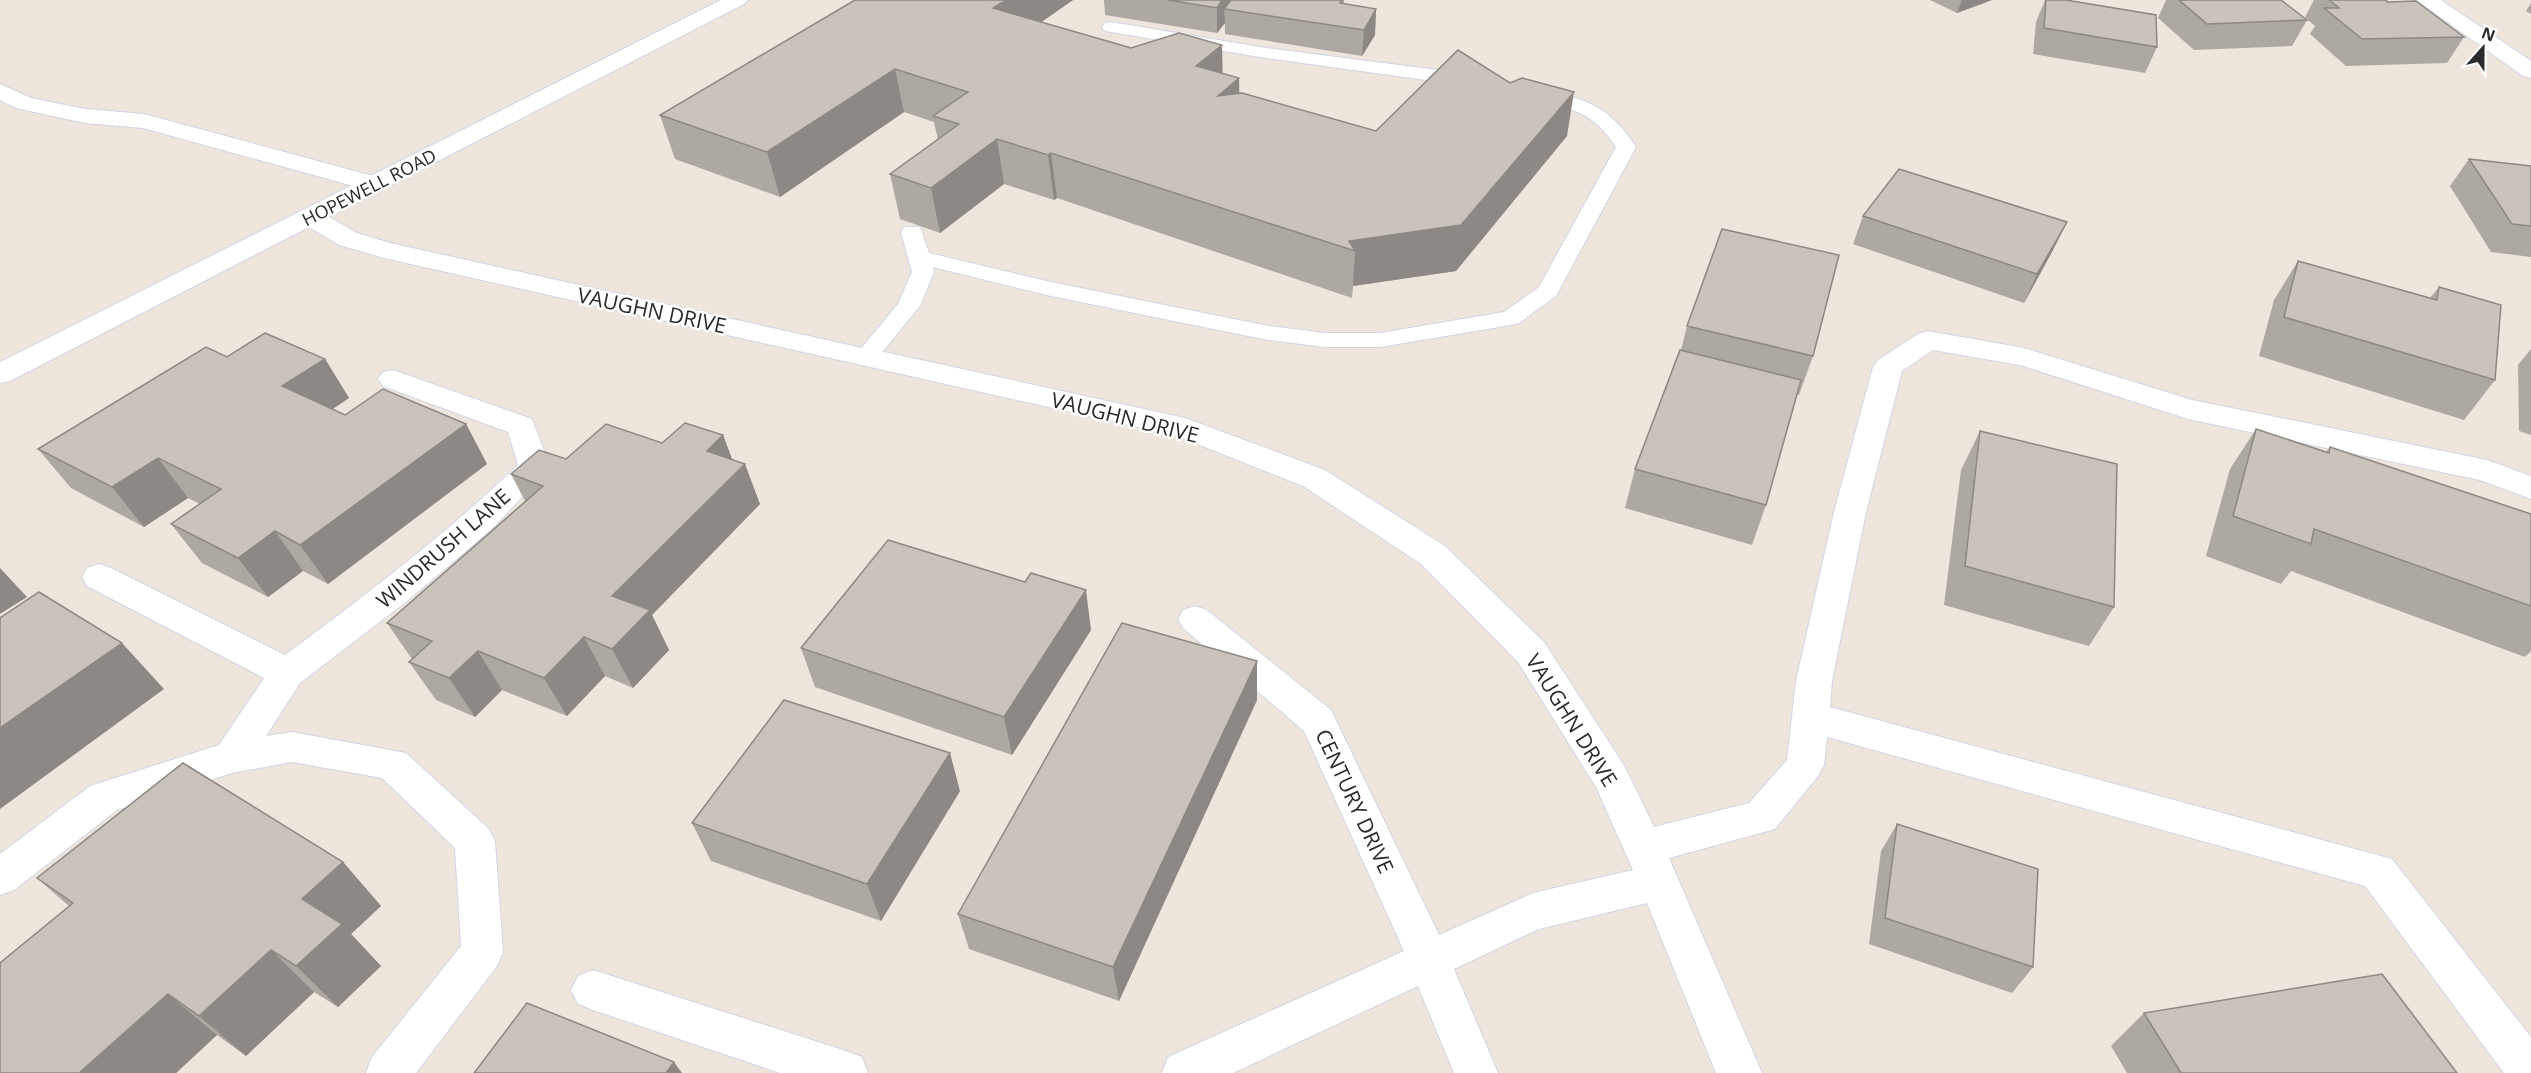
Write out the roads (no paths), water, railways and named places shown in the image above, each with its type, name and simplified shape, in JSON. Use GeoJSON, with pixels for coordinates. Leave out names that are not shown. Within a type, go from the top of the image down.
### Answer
{"type":"FeatureCollection","features":[{"type":"Feature","properties":{"kind":"street","name":"HOPEWELL ROAD"},"geometry":{"type":"LineString","coordinates":[[0,375],[737,0]]}},
{"type":"Feature","properties":{"kind":"street"},"geometry":{"type":"LineString","coordinates":[[2427,0],[2531,70]]}},
{"type":"Feature","properties":{"kind":"street"},"geometry":{"type":"LineString","coordinates":[[0,91],[24,103],[85,116],[144,121],[375,184]]}},
{"type":"Feature","properties":{"kind":"street","name":"VAUGHN DRIVE"},"geometry":{"type":"LineString","coordinates":[[310,217],[348,238],[384,250],[1185,428],[1314,478],[1433,555],[1531,652],[1611,778],[1739,1073]]}},
{"type":"Feature","properties":{"kind":"street"},"geometry":{"type":"LineString","coordinates":[[1184,1073],[1533,912],[1761,817],[1804,765],[1814,681],[1850,512],[1888,367],[1928,340],[2024,357],[2188,409],[2365,448],[2487,471],[2531,488]]}},
{"type":"Feature","properties":{"kind":"street","name":"WINDRUSH LANE"},"geometry":{"type":"LineString","coordinates":[[232,757],[287,673],[395,592],[480,521],[534,467],[521,426],[393,379]]}},
{"type":"Feature","properties":{"kind":"street"},"geometry":{"type":"LineString","coordinates":[[99,577],[287,673]]}},
{"type":"Feature","properties":{"kind":"street","name":"CENTURY DRIVE"},"geometry":{"type":"LineString","coordinates":[[1195,620],[1318,721],[1429,960],[1476,1073]]}},
{"type":"Feature","properties":{"kind":"street"},"geometry":{"type":"LineString","coordinates":[[1810,717],[2378,872],[2531,1073]]}},
{"type":"Feature","properties":{"kind":"street"},"geometry":{"type":"LineString","coordinates":[[0,877],[104,798],[232,757],[292,747],[393,764],[475,841],[482,952],[388,1073]]}},
{"type":"Feature","properties":{"kind":"street"},"geometry":{"type":"LineString","coordinates":[[593,990],[846,1073]]}},
{"type":"Feature","properties":{"kind":"lane"},"geometry":{"type":"LineString","coordinates":[[1111,27],[1266,53],[1490,83]]}},
{"type":"Feature","properties":{"kind":"lane"},"geometry":{"type":"LineString","coordinates":[[919,257],[1051,289],[1263,332],[1324,340],[1380,340],[1511,318],[1548,291],[1626,147],[1614,126],[1594,109],[1520,90]]}},
{"type":"Feature","properties":{"kind":"lane"},"geometry":{"type":"LineString","coordinates":[[866,357],[909,306],[923,272],[912,232]]}}]}
